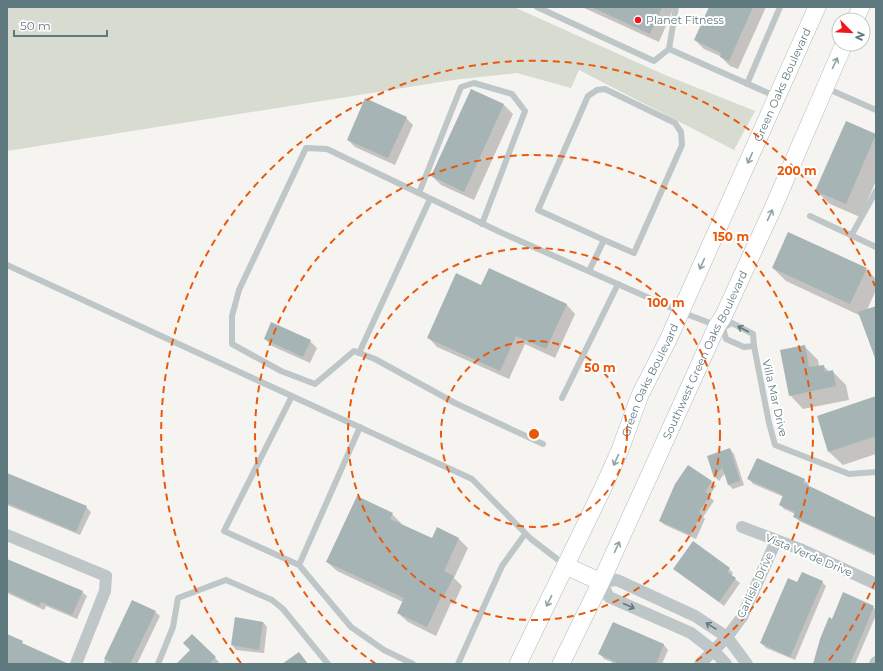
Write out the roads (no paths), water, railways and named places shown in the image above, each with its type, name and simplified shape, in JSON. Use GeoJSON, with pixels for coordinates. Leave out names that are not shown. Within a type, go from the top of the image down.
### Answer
{"type":"FeatureCollection","features":[{"type":"Feature","properties":{"kind":"main road","name":"Green Oaks Boulevard"},"geometry":{"type":"LineString","coordinates":[[518,664],[620,450],[640,394],[680,312],[817,7]]}},
{"type":"Feature","properties":{"kind":"main road","name":"Southwest Green Oaks Boulevard"},"geometry":{"type":"LineString","coordinates":[[561,664],[720,327],[723,317],[773,208],[840,52]]}},
{"type":"Feature","properties":{"kind":"main road"},"geometry":{"type":"LineString","coordinates":[[566,566],[601,582]]}},
{"type":"Feature","properties":{"kind":"street","name":"Vista Verde Drive"},"geometry":{"type":"LineString","coordinates":[[742,527],[800,549],[876,584]]}},
{"type":"Feature","properties":{"kind":"street"},"geometry":{"type":"LineString","coordinates":[[7,535],[100,572],[106,576],[105,591],[76,664]]}},
{"type":"Feature","properties":{"kind":"street","name":"Carlisle Drive"},"geometry":{"type":"LineString","coordinates":[[700,664],[727,637],[742,617],[776,541]]}},
{"type":"Feature","properties":{"kind":"street"},"geometry":{"type":"LineString","coordinates":[[726,664],[714,651],[691,633],[610,597],[601,582],[617,580],[695,616],[727,637],[746,664]]}},
{"type":"Feature","properties":{"kind":"lane"},"geometry":{"type":"LineString","coordinates":[[537,7],[654,61],[669,49],[676,7]]}},
{"type":"Feature","properties":{"kind":"lane"},"geometry":{"type":"LineString","coordinates":[[747,84],[780,7]]}},
{"type":"Feature","properties":{"kind":"lane"},"geometry":{"type":"LineString","coordinates":[[669,49],[776,97]]}},
{"type":"Feature","properties":{"kind":"lane"},"geometry":{"type":"LineString","coordinates":[[418,194],[461,87],[474,83],[512,94],[525,111],[482,224]]}},
{"type":"Feature","properties":{"kind":"lane"},"geometry":{"type":"LineString","coordinates":[[824,87],[876,110]]}},
{"type":"Feature","properties":{"kind":"lane"},"geometry":{"type":"LineString","coordinates":[[605,89],[675,123],[681,132],[682,145],[634,253],[604,240],[538,210],[588,96],[597,90],[605,89]]}},
{"type":"Feature","properties":{"kind":"lane","name":"Villa Mar Drive"},"geometry":{"type":"LineString","coordinates":[[359,353],[354,351],[315,384],[281,371],[232,344],[232,316],[239,290],[306,148],[327,149],[482,224],[680,312],[720,327],[732,323],[753,334],[769,423],[776,445],[849,474],[876,472]]}},
{"type":"Feature","properties":{"kind":"lane"},"geometry":{"type":"LineString","coordinates":[[851,236],[876,191]]}},
{"type":"Feature","properties":{"kind":"lane"},"geometry":{"type":"LineString","coordinates":[[430,199],[359,353],[456,403],[543,444]]}},
{"type":"Feature","properties":{"kind":"lane"},"geometry":{"type":"LineString","coordinates":[[810,216],[876,247]]}},
{"type":"Feature","properties":{"kind":"lane"},"geometry":{"type":"LineString","coordinates":[[590,271],[604,240]]}},
{"type":"Feature","properties":{"kind":"lane"},"geometry":{"type":"LineString","coordinates":[[7,265],[472,479],[525,534],[566,566]]}},
{"type":"Feature","properties":{"kind":"lane"},"geometry":{"type":"LineString","coordinates":[[562,398],[618,284]]}},
{"type":"Feature","properties":{"kind":"lane","name":"Villa Mar Drive"},"geometry":{"type":"LineString","coordinates":[[720,327],[726,339],[744,347],[754,346]]}},
{"type":"Feature","properties":{"kind":"lane"},"geometry":{"type":"LineString","coordinates":[[292,396],[224,532],[299,565],[351,627],[384,650],[413,664]]}},
{"type":"Feature","properties":{"kind":"lane"},"geometry":{"type":"LineString","coordinates":[[299,565],[360,427]]}},
{"type":"Feature","properties":{"kind":"lane"},"geometry":{"type":"LineString","coordinates":[[458,664],[502,566],[525,534]]}},
{"type":"Feature","properties":{"kind":"lane"},"geometry":{"type":"LineString","coordinates":[[158,664],[173,627],[178,598],[226,580],[272,600],[282,609],[328,664]]}},
{"type":"Feature","properties":{"kind":"place","name":"Planet Fitness"},"geometry":{"type":"Point","coordinates":[638,20]}}]}
